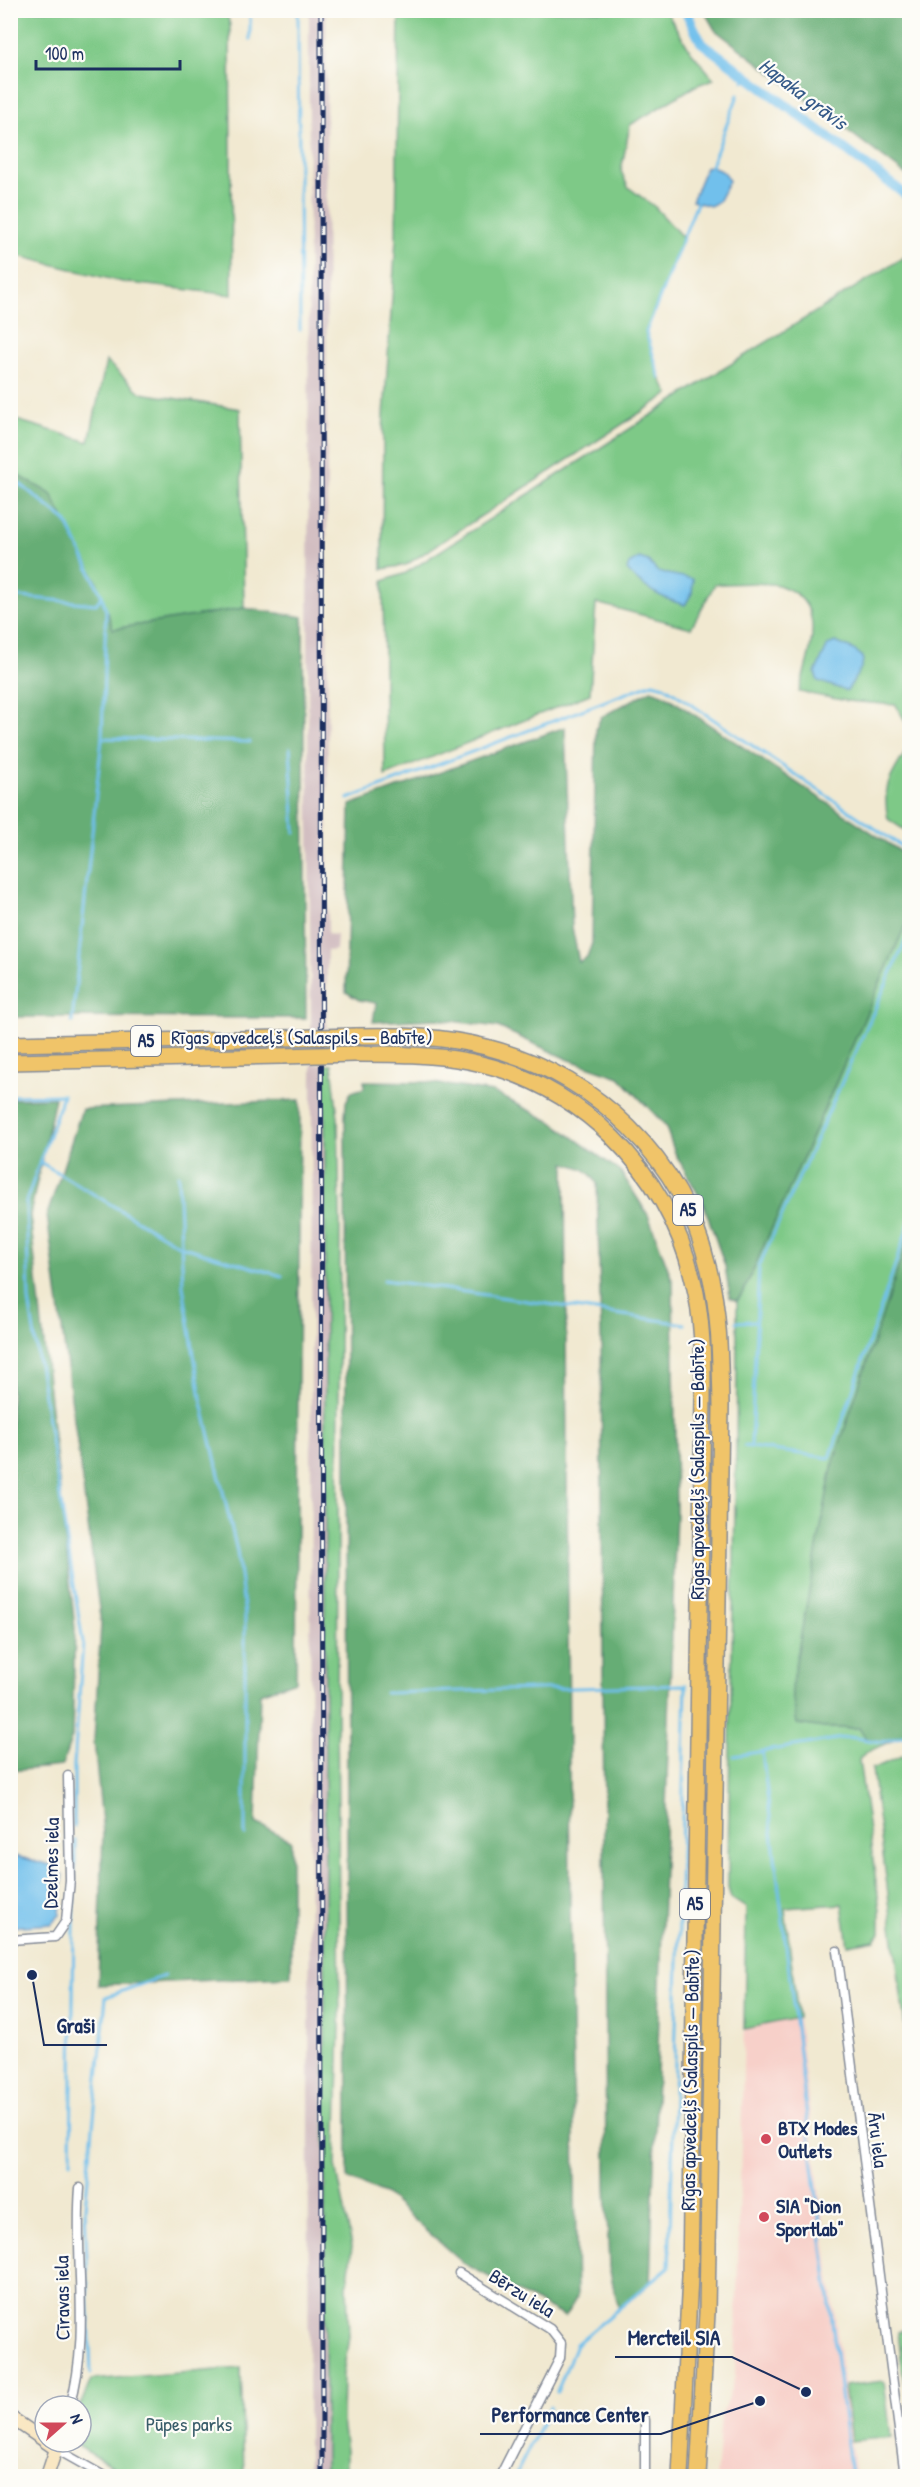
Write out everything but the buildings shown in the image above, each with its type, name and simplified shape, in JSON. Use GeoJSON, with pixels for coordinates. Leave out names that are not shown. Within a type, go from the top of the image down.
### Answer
{"type":"FeatureCollection","features":[{"type":"Feature","properties":{"kind":"highway","name":"Rīgas apvedceļš (Salaspils — Babīte)"},"geometry":{"type":"LineString","coordinates":[[10,1044],[355,1036],[423,1037],[477,1045],[533,1063],[583,1090],[626,1123],[660,1161],[688,1211],[709,1269],[719,1337],[721,1406],[707,2313],[698,2476]]}},
{"type":"Feature","properties":{"kind":"highway","name":"Rīgas apvedceļš (Salaspils — Babīte)"},"geometry":{"type":"LineString","coordinates":[[10,1062],[355,1054],[410,1055],[468,1061],[520,1077],[573,1105],[619,1143],[644,1171],[670,1214],[689,1264],[700,1314],[703,1398],[688,2308],[680,2476]]}},
{"type":"Feature","properties":{"kind":"highway"},"geometry":{"type":"LineString","coordinates":[[688,2308],[693,2302],[699,2302],[707,2313]]}},
{"type":"Feature","properties":{"kind":"street","name":"Dzelmes iela"},"geometry":{"type":"LineString","coordinates":[[10,1940],[55,1937],[66,1921],[70,1880],[68,1776]]}},
{"type":"Feature","properties":{"kind":"street","name":"Āru iela"},"geometry":{"type":"LineString","coordinates":[[837,1951],[905,2476]]}},
{"type":"Feature","properties":{"kind":"street","name":"Cīravas iela"},"geometry":{"type":"LineString","coordinates":[[73,2394],[78,2377],[80,2352],[78,2249],[80,2188]]}},
{"type":"Feature","properties":{"kind":"street","name":"Bērzu iela"},"geometry":{"type":"LineString","coordinates":[[459,2273],[550,2329],[561,2343],[560,2358],[500,2476]]}},
{"type":"Feature","properties":{"kind":"street"},"geometry":{"type":"LineString","coordinates":[[10,2417],[33,2432]]}},
{"type":"Feature","properties":{"kind":"street"},"geometry":{"type":"LineString","coordinates":[[645,2420],[645,2476]]}},
{"type":"Feature","properties":{"kind":"street"},"geometry":{"type":"LineString","coordinates":[[47,2476],[50,2454]]}},
{"type":"Feature","properties":{"kind":"street"},"geometry":{"type":"LineString","coordinates":[[68,2454],[104,2476]]}},
{"type":"Feature","properties":{"kind":"shaded area"},"geometry":{"type":"Polygon","coordinates":[[[309,11],[326,11],[328,934],[337,935],[336,950],[327,951],[327,1028],[311,1029],[308,736],[309,11]]]}},
{"type":"Feature","properties":{"kind":"shaded area"},"geometry":{"type":"Polygon","coordinates":[[[312,1064],[325,1064],[327,1220],[325,2476],[308,2476],[312,1064]]]}},
{"type":"Feature","properties":{"kind":"shaded area"},"geometry":{"type":"Polygon","coordinates":[[[798,2018],[855,2476],[716,2476],[721,2418],[735,2377],[744,2029],[798,2018]]]}},
{"type":"Feature","properties":{"kind":"green space"},"geometry":{"type":"Polygon","coordinates":[[[11,10],[226,11],[230,25],[232,295],[122,282],[11,254],[11,10]]]}},
{"type":"Feature","properties":{"kind":"green space"},"geometry":{"type":"Polygon","coordinates":[[[399,11],[666,11],[689,49],[714,79],[695,86],[630,125],[621,171],[628,187],[655,207],[683,238],[646,332],[660,378],[669,394],[406,565],[382,569],[383,430],[396,239],[399,11]]]}},
{"type":"Feature","properties":{"kind":"green space"},"geometry":{"type":"Polygon","coordinates":[[[704,11],[909,11],[909,177],[715,30],[704,11]]]}},
{"type":"Feature","properties":{"kind":"green space"},"geometry":{"type":"Polygon","coordinates":[[[909,254],[909,728],[896,705],[847,701],[799,692],[812,632],[811,618],[806,605],[796,594],[776,584],[715,584],[691,628],[596,603],[590,694],[385,776],[383,581],[406,573],[715,374],[909,254]]]}},
{"type":"Feature","properties":{"kind":"green space"},"geometry":{"type":"Polygon","coordinates":[[[106,361],[141,393],[240,409],[244,608],[113,629],[96,580],[16,473],[11,471],[10,418],[89,442],[106,361]]]}},
{"type":"Feature","properties":{"kind":"green space"},"geometry":{"type":"Polygon","coordinates":[[[11,471],[51,494],[96,580],[113,629],[244,608],[303,617],[306,1018],[11,1017],[11,471]]]}},
{"type":"Feature","properties":{"kind":"green space"},"geometry":{"type":"Polygon","coordinates":[[[651,690],[663,694],[909,857],[909,917],[744,1291],[737,1301],[730,1298],[725,1266],[704,1205],[675,1153],[665,1125],[619,1077],[567,1059],[498,1027],[436,1019],[373,1022],[376,1003],[359,1000],[346,992],[350,805],[565,727],[572,927],[579,962],[587,957],[592,943],[596,729],[601,717],[651,690]]]}},
{"type":"Feature","properties":{"kind":"green space"},"geometry":{"type":"Polygon","coordinates":[[[909,746],[909,833],[888,819],[886,797],[893,773],[909,746]]]}},
{"type":"Feature","properties":{"kind":"green space"},"geometry":{"type":"Polygon","coordinates":[[[909,917],[909,1235],[832,1467],[824,1728],[859,1728],[882,1742],[893,1740],[865,1753],[859,1760],[880,1910],[880,1933],[875,1940],[848,1945],[842,1904],[785,1908],[798,2018],[744,2029],[746,1908],[731,1898],[728,1888],[737,1301],[744,1291],[909,917]]]}},
{"type":"Feature","properties":{"kind":"green space"},"geometry":{"type":"Polygon","coordinates":[[[325,1065],[332,1065],[338,1118],[340,1217],[337,1711],[340,2024],[336,2166],[352,2246],[347,2287],[349,2337],[343,2374],[342,2421],[346,2451],[346,2476],[325,2476],[325,1065]]]}},
{"type":"Feature","properties":{"kind":"green space"},"geometry":{"type":"Polygon","coordinates":[[[364,1081],[426,1082],[493,1092],[552,1122],[621,1172],[648,1215],[673,1282],[676,1512],[650,2284],[619,2309],[609,2268],[606,2184],[601,1337],[597,1184],[584,1169],[565,1163],[570,1907],[577,2297],[565,2317],[463,2263],[385,2194],[348,2179],[345,1117],[346,1102],[351,1092],[364,1088],[364,1081]]]}},
{"type":"Feature","properties":{"kind":"green space"},"geometry":{"type":"Polygon","coordinates":[[[55,1098],[30,1215],[75,1629],[72,1736],[62,1766],[11,1771],[11,1099],[55,1098]]]}},
{"type":"Feature","properties":{"kind":"green space"},"geometry":{"type":"Polygon","coordinates":[[[300,1100],[296,1681],[260,1693],[256,1823],[291,1840],[291,1977],[98,1985],[103,1833],[94,1741],[101,1624],[47,1215],[82,1109],[300,1100]]]}},
{"type":"Feature","properties":{"kind":"green space"},"geometry":{"type":"Polygon","coordinates":[[[909,1235],[909,1734],[882,1742],[866,1739],[859,1728],[824,1728],[797,1724],[791,1688],[832,1467],[909,1235]]]}},
{"type":"Feature","properties":{"kind":"green space"},"geometry":{"type":"Polygon","coordinates":[[[909,1753],[909,2057],[872,1769],[909,1753]]]}},
{"type":"Feature","properties":{"kind":"green space"},"geometry":{"type":"Polygon","coordinates":[[[909,2329],[909,2384],[904,2384],[898,2331],[909,2329]]]}},
{"type":"Feature","properties":{"kind":"green space","name":"Pūpes parks"},"geometry":{"type":"Polygon","coordinates":[[[241,2368],[244,2476],[129,2476],[91,2454],[93,2394],[85,2394],[91,2380],[241,2368]]]}},
{"type":"Feature","properties":{"kind":"green space"},"geometry":{"type":"Polygon","coordinates":[[[884,2381],[891,2437],[851,2441],[844,2386],[884,2381]]]}},
{"type":"Feature","properties":{"kind":"water"},"geometry":{"type":"Polygon","coordinates":[[[711,166],[725,173],[729,181],[718,202],[710,206],[692,201],[706,167],[711,166]]]}},
{"type":"Feature","properties":{"kind":"water"},"geometry":{"type":"Polygon","coordinates":[[[639,558],[648,561],[658,572],[693,579],[692,593],[685,605],[653,592],[627,570],[629,564],[639,558]]]}},
{"type":"Feature","properties":{"kind":"water"},"geometry":{"type":"Polygon","coordinates":[[[835,642],[856,651],[863,660],[859,672],[847,691],[818,681],[815,673],[828,645],[835,642]]]}},
{"type":"Feature","properties":{"kind":"water"},"geometry":{"type":"Polygon","coordinates":[[[11,1855],[55,1866],[63,1875],[60,1915],[51,1924],[11,1927],[11,1855]]]}},
{"type":"Feature","properties":{"kind":"waterway"},"geometry":{"type":"LineString","coordinates":[[250,10],[250,39]]}},
{"type":"Feature","properties":{"kind":"waterway"},"geometry":{"type":"LineString","coordinates":[[298,10],[300,330]]}},
{"type":"Feature","properties":{"kind":"waterway","name":"Hapaka grāvis"},"geometry":{"type":"LineString","coordinates":[[685,10],[701,42],[910,198]]}},
{"type":"Feature","properties":{"kind":"waterway","name":"Hapaka grāvis"},"geometry":{"type":"LineString","coordinates":[[743,81],[746,75]]}},
{"type":"Feature","properties":{"kind":"waterway"},"geometry":{"type":"LineString","coordinates":[[711,166],[738,95]]}},
{"type":"Feature","properties":{"kind":"waterway"},"geometry":{"type":"LineString","coordinates":[[660,378],[646,332],[697,203]]}},
{"type":"Feature","properties":{"kind":"waterway"},"geometry":{"type":"LineString","coordinates":[[10,476],[66,521],[102,596],[106,611],[102,738],[72,1022]]}},
{"type":"Feature","properties":{"kind":"waterway"},"geometry":{"type":"LineString","coordinates":[[10,596],[96,604],[102,596]]}},
{"type":"Feature","properties":{"kind":"waterway"},"geometry":{"type":"LineString","coordinates":[[348,799],[653,683],[664,686],[910,852]]}},
{"type":"Feature","properties":{"kind":"waterway"},"geometry":{"type":"LineString","coordinates":[[102,738],[250,742]]}},
{"type":"Feature","properties":{"kind":"waterway"},"geometry":{"type":"LineString","coordinates":[[290,748],[295,833]]}},
{"type":"Feature","properties":{"kind":"waterway"},"geometry":{"type":"LineString","coordinates":[[751,1446],[759,1266],[910,931]]}},
{"type":"Feature","properties":{"kind":"waterway"},"geometry":{"type":"LineString","coordinates":[[10,1096],[63,1095],[26,1202],[29,1300],[83,1643],[74,1765],[74,1826]]}},
{"type":"Feature","properties":{"kind":"waterway"},"geometry":{"type":"LineString","coordinates":[[40,1162],[180,1246],[282,1276]]}},
{"type":"Feature","properties":{"kind":"waterway"},"geometry":{"type":"LineString","coordinates":[[178,1175],[183,1286],[201,1398],[237,1551],[245,1615],[245,1835]]}},
{"type":"Feature","properties":{"kind":"waterway"},"geometry":{"type":"LineString","coordinates":[[744,1446],[830,1458],[910,1221]]}},
{"type":"Feature","properties":{"kind":"waterway"},"geometry":{"type":"LineString","coordinates":[[384,1280],[685,1324]]}},
{"type":"Feature","properties":{"kind":"waterway"},"geometry":{"type":"LineString","coordinates":[[736,1322],[756,1321]]}},
{"type":"Feature","properties":{"kind":"waterway"},"geometry":{"type":"LineString","coordinates":[[385,1693],[686,1685],[669,2267],[576,2344],[557,2392]]}},
{"type":"Feature","properties":{"kind":"waterway"},"geometry":{"type":"LineString","coordinates":[[734,1756],[848,1737],[882,1742],[910,1734]]}},
{"type":"Feature","properties":{"kind":"waterway"},"geometry":{"type":"LineString","coordinates":[[762,1751],[851,2476]]}},
{"type":"Feature","properties":{"kind":"waterway"},"geometry":{"type":"LineString","coordinates":[[71,2162],[75,1840]]}},
{"type":"Feature","properties":{"kind":"waterway"},"geometry":{"type":"LineString","coordinates":[[91,2373],[85,2208],[106,1997],[164,1976]]}},
{"type":"Feature","properties":{"kind":"waterway"},"geometry":{"type":"LineString","coordinates":[[515,2476],[550,2407]]}},
{"type":"Feature","properties":{"kind":"railway"},"geometry":{"type":"LineString","coordinates":[[321,10],[322,2476]]}},
{"type":"Feature","properties":{"kind":"place","name":"Graši"},"geometry":{"type":"Point","coordinates":[32,1975]}},
{"type":"Feature","properties":{"kind":"place","name":"BTX Modes Outlets"},"geometry":{"type":"Point","coordinates":[766,2139]}},
{"type":"Feature","properties":{"kind":"place","name":"SIA \"Dion Sportlab\""},"geometry":{"type":"Point","coordinates":[764,2217]}},
{"type":"Feature","properties":{"kind":"place","name":"Mercteil SIA"},"geometry":{"type":"Point","coordinates":[806,2392]}},
{"type":"Feature","properties":{"kind":"place","name":"Performance Center"},"geometry":{"type":"Point","coordinates":[760,2401]}}]}
